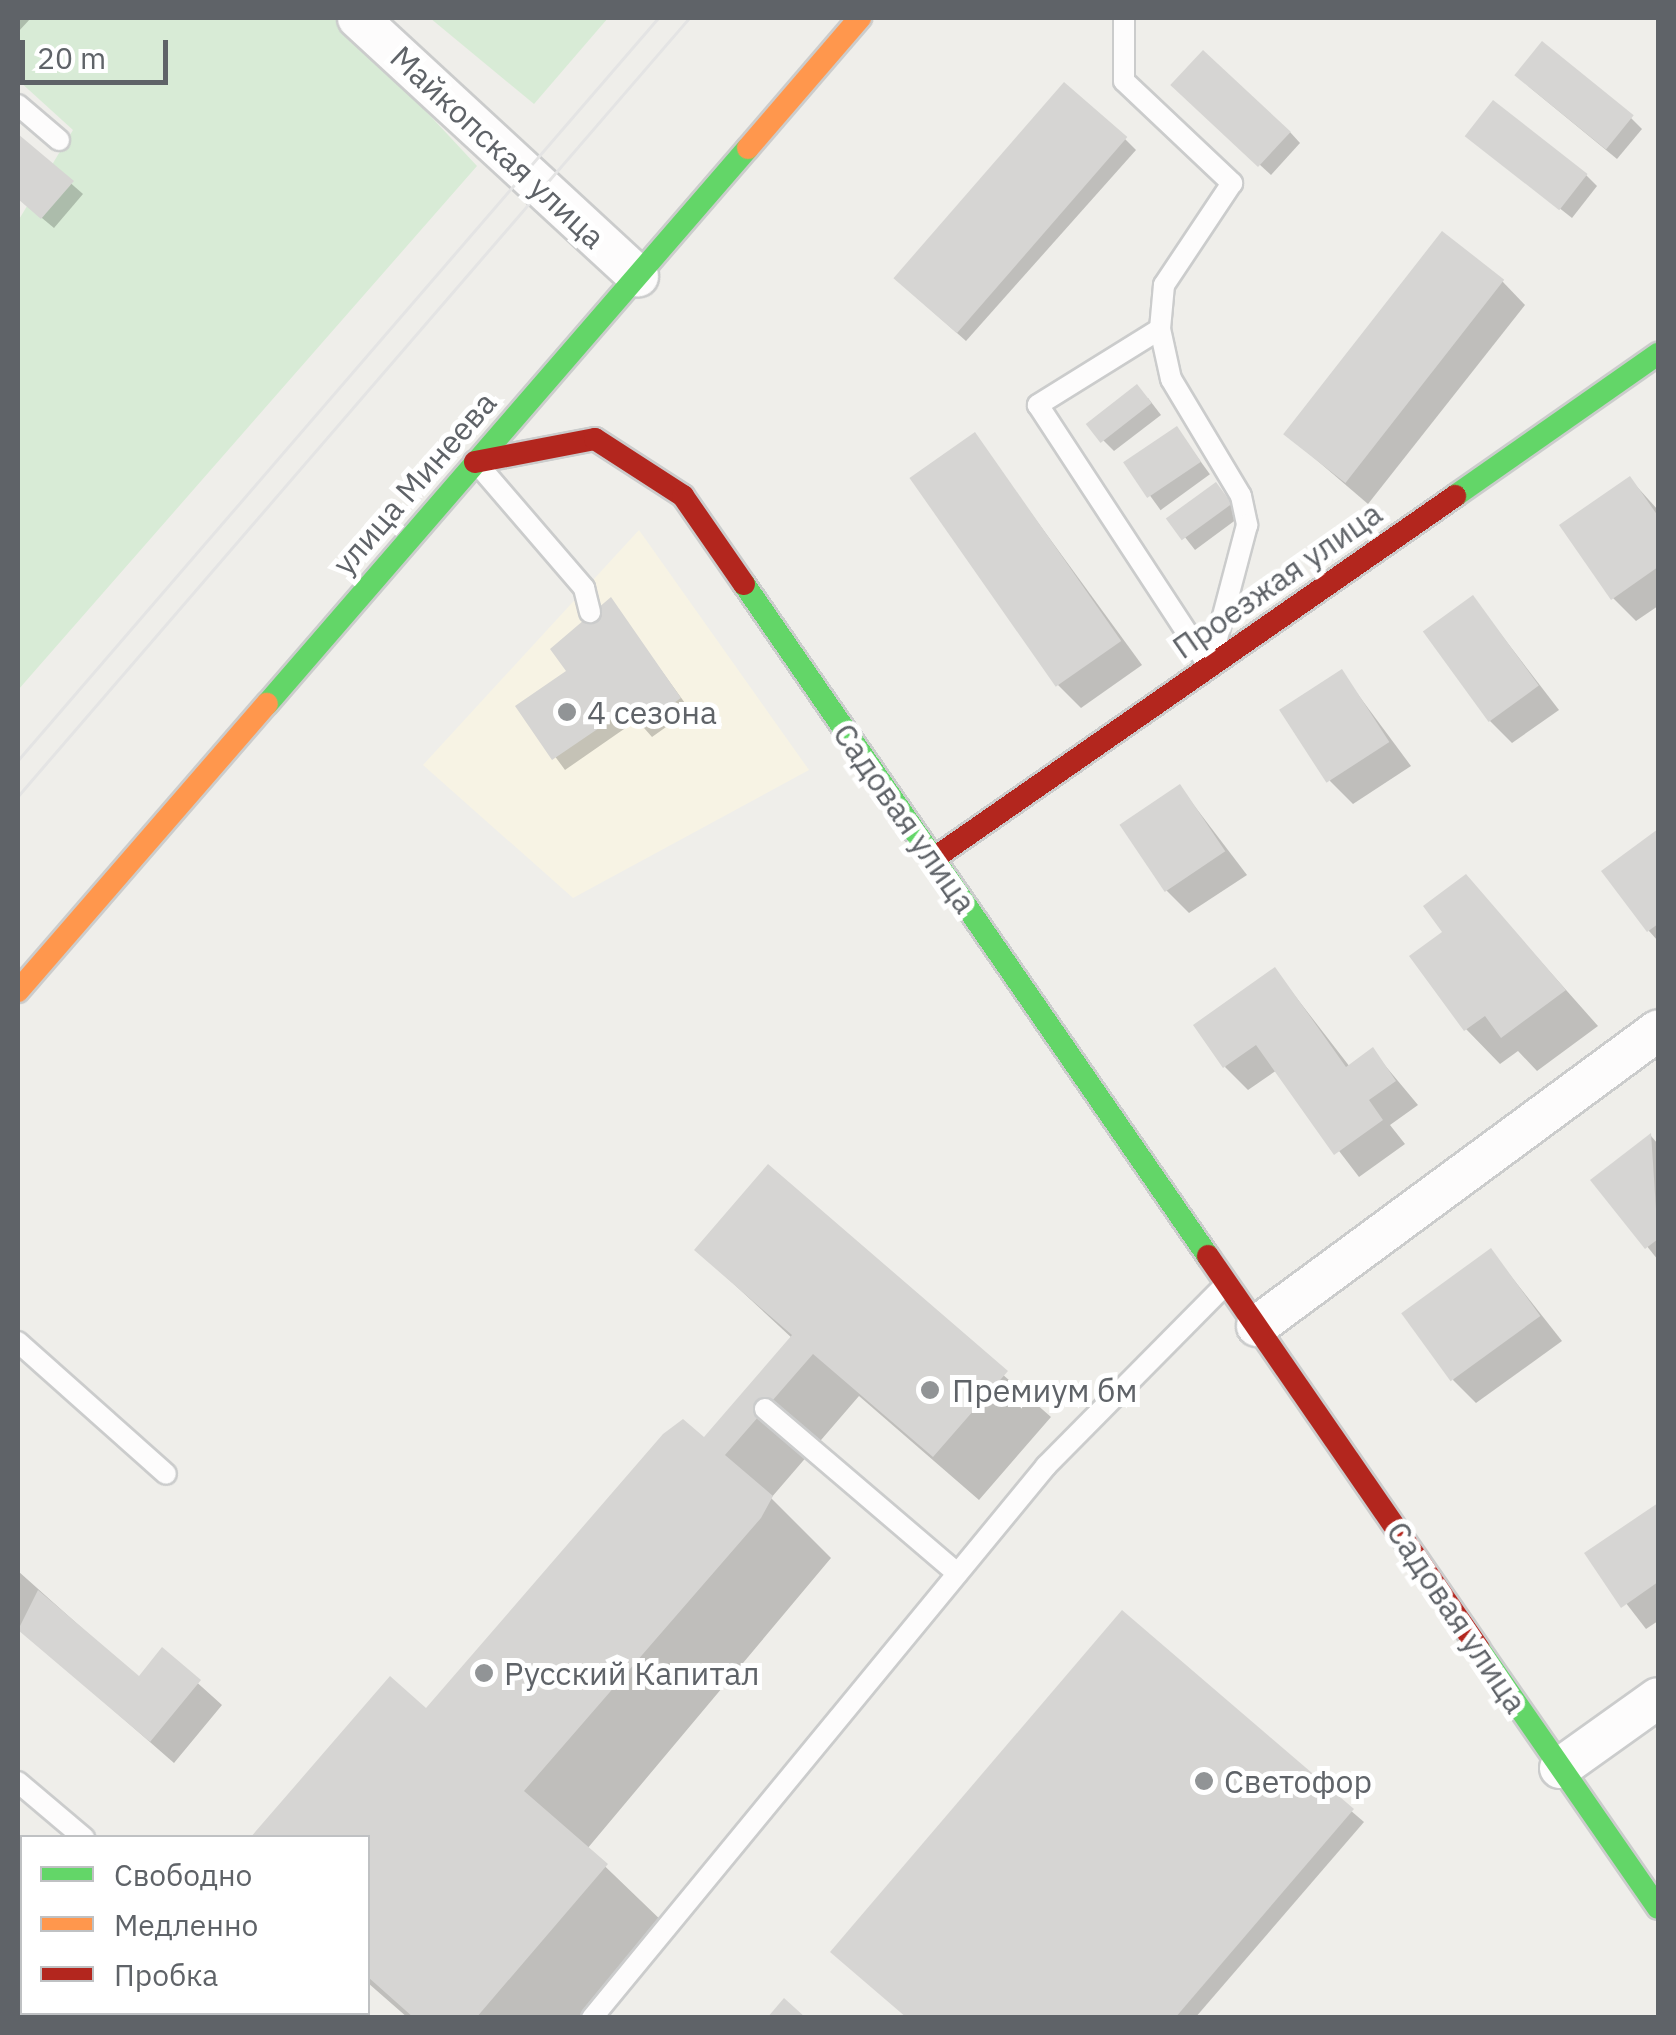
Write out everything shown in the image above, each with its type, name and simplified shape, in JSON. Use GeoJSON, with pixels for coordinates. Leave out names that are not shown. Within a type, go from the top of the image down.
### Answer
{"type":"FeatureCollection","features":[{"type":"Feature","properties":{"kind":"street","name":"Майкопская улица"},"geometry":{"type":"LineString","coordinates":[[358,18],[638,276]]}},
{"type":"Feature","properties":{"kind":"street","name":"улица Минеева"},"geometry":{"type":"LineString","coordinates":[[18,991],[860,18]]}},
{"type":"Feature","properties":{"kind":"street","name":"Проезжая улица"},"geometry":{"type":"LineString","coordinates":[[933,859],[1658,354]]}},
{"type":"Feature","properties":{"kind":"street","name":"Садовая улица"},"geometry":{"type":"LineString","coordinates":[[475,462],[595,439],[683,496],[1658,1908]]}},
{"type":"Feature","properties":{"kind":"street"},"geometry":{"type":"LineString","coordinates":[[1257,1326],[1658,1030]]}},
{"type":"Feature","properties":{"kind":"street"},"geometry":{"type":"LineString","coordinates":[[1560,1768],[1658,1698]]}},
{"type":"Feature","properties":{"kind":"lane"},"geometry":{"type":"LineString","coordinates":[[1124,18],[1124,81],[1232,183],[1164,284],[1160,329],[1171,379],[1241,496],[1247,525],[1209,667]]}},
{"type":"Feature","properties":{"kind":"lane"},"geometry":{"type":"LineString","coordinates":[[18,105],[59,140]]}},
{"type":"Feature","properties":{"kind":"lane"},"geometry":{"type":"LineString","coordinates":[[1160,329],[1038,404],[1209,667]]}},
{"type":"Feature","properties":{"kind":"lane"},"geometry":{"type":"LineString","coordinates":[[475,462],[584,588],[590,612]]}},
{"type":"Feature","properties":{"kind":"lane"},"geometry":{"type":"LineString","coordinates":[[592,2018],[958,1573],[1122,1382],[1228,1282]]}},
{"type":"Feature","properties":{"kind":"lane"},"geometry":{"type":"LineString","coordinates":[[18,1342],[166,1474]]}},
{"type":"Feature","properties":{"kind":"lane"},"geometry":{"type":"LineString","coordinates":[[765,1409],[958,1573]]}},
{"type":"Feature","properties":{"kind":"lane"},"geometry":{"type":"LineString","coordinates":[[18,1782],[80,1835]]}},
{"type":"Feature","properties":{"kind":"shaded area"},"geometry":{"type":"Polygon","coordinates":[[[639,530],[809,770],[573,898],[423,765],[639,530]]]}},
{"type":"Feature","properties":{"kind":"green space"},"geometry":{"type":"Polygon","coordinates":[[[18,18],[339,18],[477,166],[18,690],[18,221],[73,130],[18,80],[18,18]]]}},
{"type":"Feature","properties":{"kind":"green space"},"geometry":{"type":"Polygon","coordinates":[[[430,18],[608,18],[534,104],[430,18]]]}},
{"type":"Feature","properties":{"kind":"building"},"geometry":{"type":"Polygon","coordinates":[[[1542,41],[1634,115],[1606,149],[1514,75],[1542,41]]]}},
{"type":"Feature","properties":{"kind":"building"},"geometry":{"type":"Polygon","coordinates":[[[1203,50],[1291,132],[1258,167],[1170,85],[1203,50]]]}},
{"type":"Feature","properties":{"kind":"building"},"geometry":{"type":"Polygon","coordinates":[[[1064,82],[1127,137],[957,333],[893,278],[1064,82]]]}},
{"type":"Feature","properties":{"kind":"building"},"geometry":{"type":"Polygon","coordinates":[[[1493,100],[1588,174],[1559,210],[1465,136],[1493,100]]]}},
{"type":"Feature","properties":{"kind":"building"},"geometry":{"type":"Polygon","coordinates":[[[18,134],[74,181],[41,219],[18,199],[18,134]]]}},
{"type":"Feature","properties":{"kind":"building"},"geometry":{"type":"Polygon","coordinates":[[[1442,231],[1504,280],[1345,483],[1283,434],[1442,231]]]}},
{"type":"Feature","properties":{"kind":"building"},"geometry":{"type":"Polygon","coordinates":[[[1137,384],[1152,403],[1101,443],[1086,424],[1137,384]]]}},
{"type":"Feature","properties":{"kind":"building"},"geometry":{"type":"Polygon","coordinates":[[[1177,426],[1201,462],[1147,498],[1123,462],[1177,426]]]}},
{"type":"Feature","properties":{"kind":"building"},"geometry":{"type":"Polygon","coordinates":[[[975,432],[1121,641],[1056,687],[909,478],[975,432]]]}},
{"type":"Feature","properties":{"kind":"building"},"geometry":{"type":"Polygon","coordinates":[[[1630,476],[1658,516],[1658,567],[1611,600],[1559,525],[1630,476]]]}},
{"type":"Feature","properties":{"kind":"building"},"geometry":{"type":"Polygon","coordinates":[[[1216,482],[1232,504],[1182,540],[1166,518],[1216,482]]]}},
{"type":"Feature","properties":{"kind":"building"},"geometry":{"type":"Polygon","coordinates":[[[1473,595],[1539,686],[1489,722],[1423,631],[1473,595]]]}},
{"type":"Feature","properties":{"kind":"building"},"geometry":{"type":"Polygon","coordinates":[[[611,597],[681,698],[639,727],[627,709],[552,760],[515,706],[566,671],[550,649],[611,597]]]}},
{"type":"Feature","properties":{"kind":"building"},"geometry":{"type":"Polygon","coordinates":[[[1342,669],[1389,742],[1326,783],[1279,710],[1342,669]]]}},
{"type":"Feature","properties":{"kind":"building"},"geometry":{"type":"Polygon","coordinates":[[[1180,784],[1225,851],[1165,892],[1119,825],[1180,784]]]}},
{"type":"Feature","properties":{"kind":"building"},"geometry":{"type":"Polygon","coordinates":[[[1658,829],[1658,924],[1647,932],[1601,871],[1658,829]]]}},
{"type":"Feature","properties":{"kind":"building"},"geometry":{"type":"Polygon","coordinates":[[[1466,874],[1566,990],[1501,1038],[1485,1016],[1464,1031],[1409,956],[1442,932],[1423,906],[1466,874]]]}},
{"type":"Feature","properties":{"kind":"building"},"geometry":{"type":"Polygon","coordinates":[[[1275,967],[1346,1067],[1373,1047],[1396,1081],[1369,1100],[1383,1120],[1334,1155],[1256,1045],[1223,1068],[1193,1025],[1275,967]]]}},
{"type":"Feature","properties":{"kind":"building"},"geometry":{"type":"Polygon","coordinates":[[[1651,1133],[1658,1239],[1645,1249],[1590,1180],[1651,1133]]]}},
{"type":"Feature","properties":{"kind":"building"},"geometry":{"type":"Polygon","coordinates":[[[768,1164],[1008,1371],[933,1457],[813,1354],[725,1455],[773,1496],[761,1518],[524,1791],[608,1864],[476,2018],[414,2018],[370,1979],[370,1835],[253,1835],[390,1676],[426,1708],[663,1434],[683,1419],[704,1437],[792,1335],[694,1250],[768,1164]]]}},
{"type":"Feature","properties":{"kind":"building"},"geometry":{"type":"Polygon","coordinates":[[[1491,1248],[1540,1316],[1451,1381],[1401,1313],[1491,1248]]]}},
{"type":"Feature","properties":{"kind":"building"},"geometry":{"type":"Polygon","coordinates":[[[1658,1503],[1658,1582],[1621,1608],[1584,1553],[1658,1503]]]}},
{"type":"Feature","properties":{"kind":"building"},"geometry":{"type":"Polygon","coordinates":[[[38,1590],[139,1676],[162,1647],[201,1680],[150,1742],[18,1630],[38,1590]]]}},
{"type":"Feature","properties":{"kind":"building"},"geometry":{"type":"Polygon","coordinates":[[[1122,1610],[1354,1809],[1175,2018],[907,2018],[830,1952],[1122,1610]]]}},
{"type":"Feature","properties":{"kind":"building"},"geometry":{"type":"Polygon","coordinates":[[[18,1854],[20,2015],[176,2018],[18,2018],[18,1854]]]}},
{"type":"Feature","properties":{"kind":"building"},"geometry":{"type":"Polygon","coordinates":[[[784,1998],[806,2018],[767,2018],[784,1998]]]}},
{"type":"Feature","properties":{"kind":"tram line"},"geometry":{"type":"LineString","coordinates":[[18,760],[658,18]]}},
{"type":"Feature","properties":{"kind":"tram line"},"geometry":{"type":"LineString","coordinates":[[18,796],[689,18]]}},
{"type":"Feature","properties":{"kind":"traffic: fast"},"geometry":{"type":"LineString","coordinates":[[267,704],[748,148]]}},
{"type":"Feature","properties":{"kind":"traffic: fast"},"geometry":{"type":"LineString","coordinates":[[1455,496],[1658,354]]}},
{"type":"Feature","properties":{"kind":"traffic: fast"},"geometry":{"type":"LineString","coordinates":[[744,584],[1208,1256]]}},
{"type":"Feature","properties":{"kind":"traffic: fast"},"geometry":{"type":"LineString","coordinates":[[1478,1648],[1658,1908]]}},
{"type":"Feature","properties":{"kind":"traffic: slow"},"geometry":{"type":"LineString","coordinates":[[748,148],[860,18]]}},
{"type":"Feature","properties":{"kind":"traffic: slow"},"geometry":{"type":"LineString","coordinates":[[18,991],[267,704]]}},
{"type":"Feature","properties":{"kind":"traffic: jam"},"geometry":{"type":"LineString","coordinates":[[475,462],[595,439],[683,496],[744,584]]}},
{"type":"Feature","properties":{"kind":"traffic: jam"},"geometry":{"type":"LineString","coordinates":[[933,859],[1455,496]]}},
{"type":"Feature","properties":{"kind":"traffic: jam"},"geometry":{"type":"LineString","coordinates":[[1208,1256],[1478,1648]]}},
{"type":"Feature","properties":{"kind":"place","name":"4 сезона"},"geometry":{"type":"Point","coordinates":[567,712]}},
{"type":"Feature","properties":{"kind":"place","name":"Премиум бм"},"geometry":{"type":"Point","coordinates":[930,1390]}},
{"type":"Feature","properties":{"kind":"place","name":"Русский Капитал"},"geometry":{"type":"Point","coordinates":[484,1673]}},
{"type":"Feature","properties":{"kind":"place","name":"Светофор"},"geometry":{"type":"Point","coordinates":[1204,1781]}}]}
